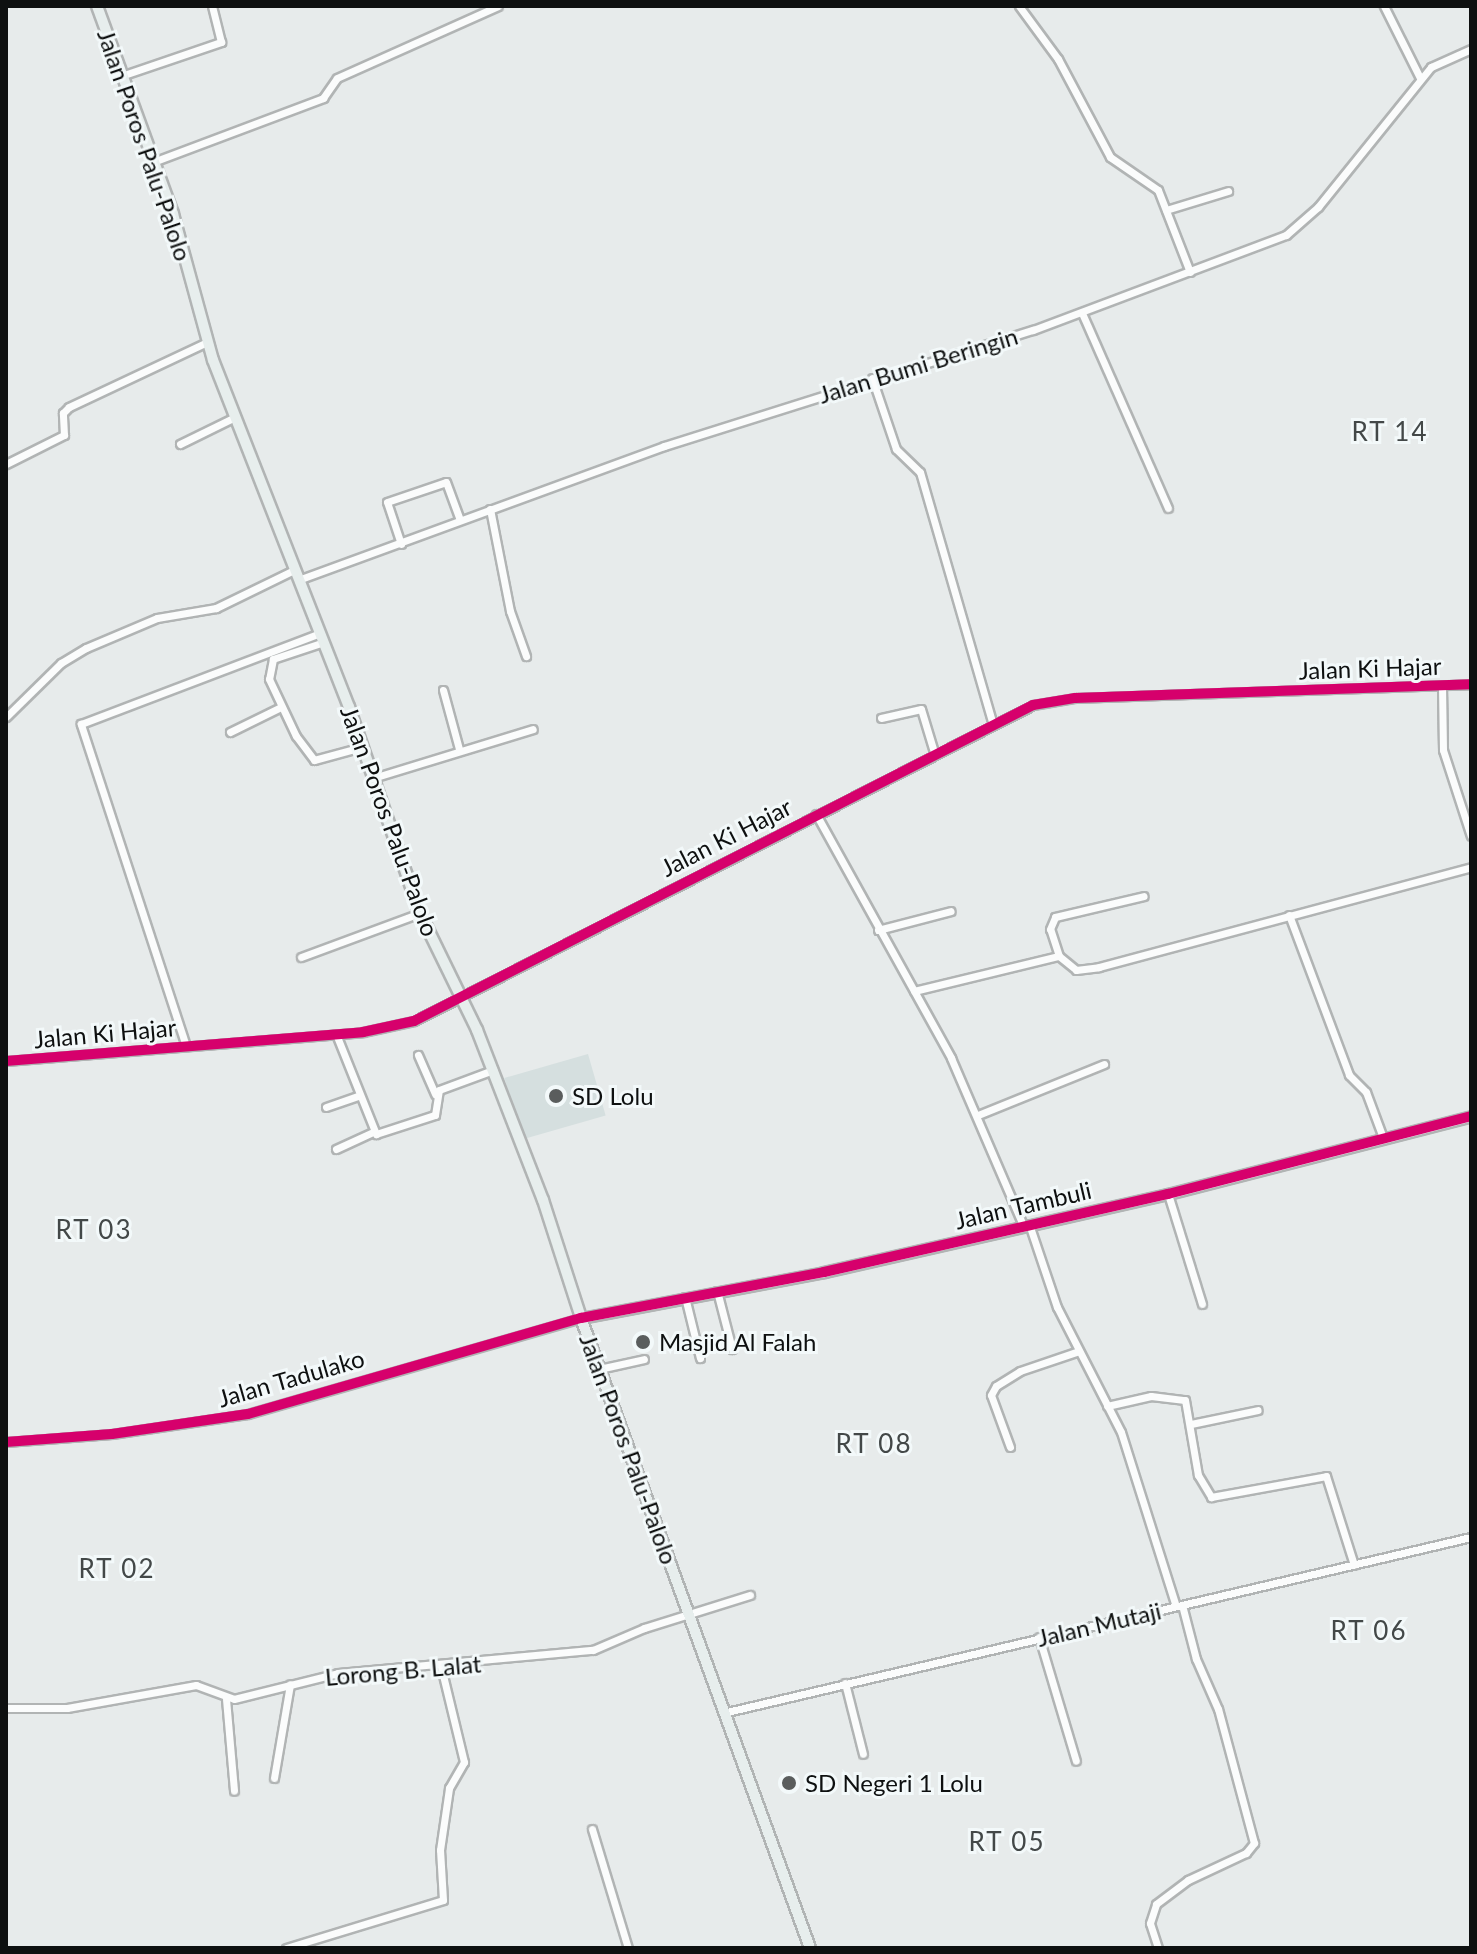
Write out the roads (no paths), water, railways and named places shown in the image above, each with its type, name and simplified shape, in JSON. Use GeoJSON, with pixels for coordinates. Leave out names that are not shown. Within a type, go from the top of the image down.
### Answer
{"type":"FeatureCollection","features":[{"type":"Feature","properties":{"kind":"main road","name":"Jalan Poros Palu-Palolo"},"geometry":{"type":"LineString","coordinates":[[97,6],[173,214],[207,342],[322,638],[420,913],[493,1070],[810,1948]]}},
{"type":"Feature","properties":{"kind":"street"},"geometry":{"type":"LineString","coordinates":[[121,76],[221,42],[212,6]]}},
{"type":"Feature","properties":{"kind":"street"},"geometry":{"type":"LineString","coordinates":[[153,162],[323,98],[337,78],[498,6]]}},
{"type":"Feature","properties":{"kind":"street"},"geometry":{"type":"LineString","coordinates":[[1019,6],[1058,59],[1110,157],[1158,190],[1190,272]]}},
{"type":"Feature","properties":{"kind":"street"},"geometry":{"type":"LineString","coordinates":[[1384,6],[1420,78]]}},
{"type":"Feature","properties":{"kind":"street","name":"Jalan Bumi Beringin"},"geometry":{"type":"LineString","coordinates":[[6,717],[61,663],[86,648],[157,618],[216,608],[296,575],[401,544],[715,428],[1082,313],[1190,272],[1302,224],[1420,78],[1445,58],[1471,49]]}},
{"type":"Feature","properties":{"kind":"street"},"geometry":{"type":"LineString","coordinates":[[1166,210],[1228,191]]}},
{"type":"Feature","properties":{"kind":"street"},"geometry":{"type":"LineString","coordinates":[[1082,313],[1168,508]]}},
{"type":"Feature","properties":{"kind":"street"},"geometry":{"type":"LineString","coordinates":[[6,464],[64,435],[63,413],[69,407],[207,342]]}},
{"type":"Feature","properties":{"kind":"street"},"geometry":{"type":"LineString","coordinates":[[872,378],[896,449],[920,472],[939,553],[992,722]]}},
{"type":"Feature","properties":{"kind":"street"},"geometry":{"type":"LineString","coordinates":[[180,444],[235,417]]}},
{"type":"Feature","properties":{"kind":"street"},"geometry":{"type":"LineString","coordinates":[[401,544],[387,502],[446,482],[460,520]]}},
{"type":"Feature","properties":{"kind":"street"},"geometry":{"type":"LineString","coordinates":[[490,509],[510,611],[526,656]]}},
{"type":"Feature","properties":{"kind":"street"},"geometry":{"type":"LineString","coordinates":[[322,638],[270,661],[267,673],[281,707],[314,760],[362,747]]}},
{"type":"Feature","properties":{"kind":"street"},"geometry":{"type":"LineString","coordinates":[[186,1046],[81,724],[322,638]]}},
{"type":"Feature","properties":{"kind":"street","name":"Jalan Ki Hajar"},"geometry":{"type":"LineString","coordinates":[[6,1061],[390,1029],[459,998],[992,722],[1033,705],[1075,698],[1471,684]]}},
{"type":"Feature","properties":{"kind":"street"},"geometry":{"type":"LineString","coordinates":[[1442,686],[1443,750],[1471,836]]}},
{"type":"Feature","properties":{"kind":"street"},"geometry":{"type":"LineString","coordinates":[[443,690],[459,749]]}},
{"type":"Feature","properties":{"kind":"street"},"geometry":{"type":"LineString","coordinates":[[230,732],[281,707]]}},
{"type":"Feature","properties":{"kind":"street"},"geometry":{"type":"LineString","coordinates":[[881,718],[921,709],[934,752]]}},
{"type":"Feature","properties":{"kind":"street"},"geometry":{"type":"LineString","coordinates":[[373,778],[459,749],[533,729]]}},
{"type":"Feature","properties":{"kind":"street"},"geometry":{"type":"LineString","coordinates":[[816,814],[914,991],[978,1115],[1026,1224],[1046,1280],[1125,1444],[1246,1804],[1255,1836],[1251,1849],[1188,1880],[1156,1904],[1150,1923],[1158,1948]]}},
{"type":"Feature","properties":{"kind":"street"},"geometry":{"type":"LineString","coordinates":[[1144,896],[1055,917],[1050,929],[1059,956],[1072,969],[1091,969],[1471,867]]}},
{"type":"Feature","properties":{"kind":"street"},"geometry":{"type":"LineString","coordinates":[[878,930],[951,911]]}},
{"type":"Feature","properties":{"kind":"street"},"geometry":{"type":"LineString","coordinates":[[301,957],[420,913]]}},
{"type":"Feature","properties":{"kind":"street"},"geometry":{"type":"LineString","coordinates":[[1289,915],[1349,1075],[1366,1092],[1382,1135]]}},
{"type":"Feature","properties":{"kind":"street"},"geometry":{"type":"LineString","coordinates":[[914,991],[1059,956]]}},
{"type":"Feature","properties":{"kind":"street"},"geometry":{"type":"LineString","coordinates":[[336,1034],[373,1132]]}},
{"type":"Feature","properties":{"kind":"street"},"geometry":{"type":"LineString","coordinates":[[336,1149],[373,1132],[435,1115],[435,1094],[418,1055]]}},
{"type":"Feature","properties":{"kind":"street"},"geometry":{"type":"LineString","coordinates":[[978,1115],[1104,1064]]}},
{"type":"Feature","properties":{"kind":"street"},"geometry":{"type":"LineString","coordinates":[[435,1094],[493,1070]]}},
{"type":"Feature","properties":{"kind":"street"},"geometry":{"type":"LineString","coordinates":[[326,1107],[358,1096]]}},
{"type":"Feature","properties":{"kind":"street","name":"Jalan Tambuli"},"geometry":{"type":"LineString","coordinates":[[581,1318],[1168,1194],[1382,1135],[1471,1116]]}},
{"type":"Feature","properties":{"kind":"street"},"geometry":{"type":"LineString","coordinates":[[1168,1194],[1202,1304]]}},
{"type":"Feature","properties":{"kind":"street"},"geometry":{"type":"LineString","coordinates":[[717,1291],[732,1349]]}},
{"type":"Feature","properties":{"kind":"street"},"geometry":{"type":"LineString","coordinates":[[685,1297],[700,1358]]}},
{"type":"Feature","properties":{"kind":"street","name":"Jalan Tadulako"},"geometry":{"type":"LineString","coordinates":[[6,1442],[112,1434],[248,1414],[581,1318]]}},
{"type":"Feature","properties":{"kind":"street"},"geometry":{"type":"LineString","coordinates":[[1010,1447],[991,1395],[996,1386],[1020,1371],[1079,1351]]}},
{"type":"Feature","properties":{"kind":"street"},"geometry":{"type":"LineString","coordinates":[[599,1369],[644,1359]]}},
{"type":"Feature","properties":{"kind":"street"},"geometry":{"type":"LineString","coordinates":[[1107,1406],[1144,1396],[1175,1396],[1188,1406],[1198,1475],[1211,1497],[1327,1477],[1354,1565]]}},
{"type":"Feature","properties":{"kind":"street"},"geometry":{"type":"LineString","coordinates":[[1191,1424],[1258,1410]]}},
{"type":"Feature","properties":{"kind":"street","name":"Jalan Mutaji"},"geometry":{"type":"LineString","coordinates":[[727,1712],[1471,1537]]}},
{"type":"Feature","properties":{"kind":"street","name":"Lorong B. Lalat"},"geometry":{"type":"LineString","coordinates":[[226,1699],[338,1673],[441,1667],[593,1650],[644,1628],[691,1616],[750,1595]]}},
{"type":"Feature","properties":{"kind":"street"},"geometry":{"type":"LineString","coordinates":[[1039,1637],[1076,1761]]}},
{"type":"Feature","properties":{"kind":"street"},"geometry":{"type":"LineString","coordinates":[[286,1948],[443,1900],[440,1850],[449,1788],[464,1762],[441,1667]]}},
{"type":"Feature","properties":{"kind":"street"},"geometry":{"type":"LineString","coordinates":[[845,1683],[863,1754]]}},
{"type":"Feature","properties":{"kind":"street"},"geometry":{"type":"LineString","coordinates":[[274,1778],[290,1684]]}},
{"type":"Feature","properties":{"kind":"street"},"geometry":{"type":"LineString","coordinates":[[6,1708],[67,1708],[196,1685],[226,1699],[234,1791]]}},
{"type":"Feature","properties":{"kind":"street"},"geometry":{"type":"LineString","coordinates":[[592,1829],[628,1948]]}},
{"type":"Feature","properties":{"kind":"place","name":"SD Lolu"},"geometry":{"type":"Point","coordinates":[556,1096]}},
{"type":"Feature","properties":{"kind":"place","name":"Masjid Al Falah"},"geometry":{"type":"Point","coordinates":[643,1342]}},
{"type":"Feature","properties":{"kind":"place","name":"SD Negeri 1 Lolu"},"geometry":{"type":"Point","coordinates":[789,1783]}},
{"type":"Feature","properties":{"kind":"district","name":"RT 14"},"geometry":{"type":"Point","coordinates":[1390,432]}},
{"type":"Feature","properties":{"kind":"district","name":"RT 03"},"geometry":{"type":"Point","coordinates":[94,1230]}},
{"type":"Feature","properties":{"kind":"district","name":"RT 08"},"geometry":{"type":"Point","coordinates":[874,1444]}},
{"type":"Feature","properties":{"kind":"district","name":"RT 02"},"geometry":{"type":"Point","coordinates":[117,1569]}},
{"type":"Feature","properties":{"kind":"district","name":"RT 06"},"geometry":{"type":"Point","coordinates":[1369,1631]}},
{"type":"Feature","properties":{"kind":"district","name":"RT 05"},"geometry":{"type":"Point","coordinates":[1007,1842]}}]}
